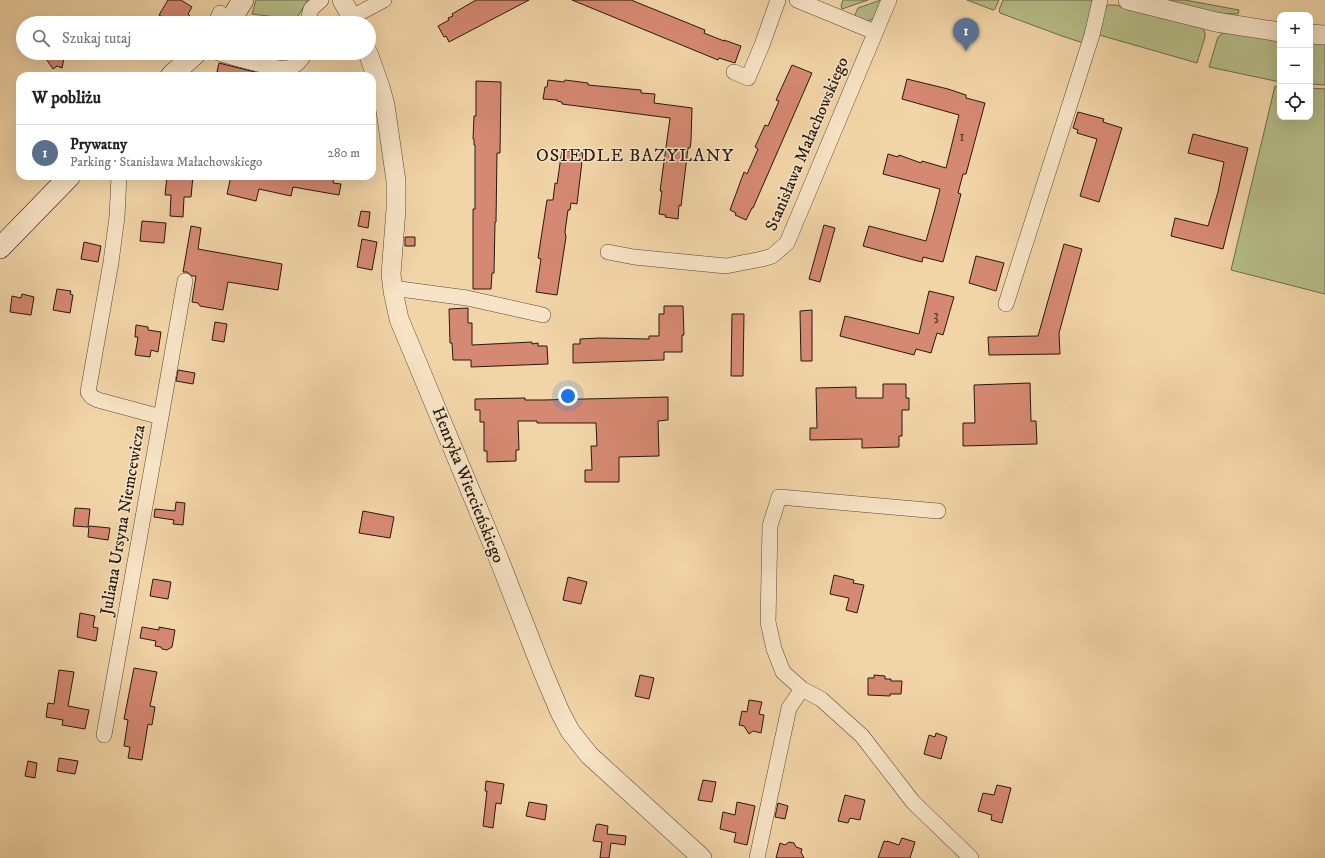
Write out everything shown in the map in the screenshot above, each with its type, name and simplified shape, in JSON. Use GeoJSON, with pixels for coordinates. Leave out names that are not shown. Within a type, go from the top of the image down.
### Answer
{"type":"FeatureCollection","features":[{"type":"Feature","properties":{"kind":"main road"},"geometry":{"type":"LineString","coordinates":[[220,16],[235,13],[243,0]]}},
{"type":"Feature","properties":{"kind":"main road"},"geometry":{"type":"LineString","coordinates":[[174,72],[187,60]]}},
{"type":"Feature","properties":{"kind":"main road"},"geometry":{"type":"LineString","coordinates":[[0,248],[66,180]]}},
{"type":"Feature","properties":{"kind":"street"},"geometry":{"type":"LineString","coordinates":[[309,16],[311,9],[321,0]]}},
{"type":"Feature","properties":{"kind":"street"},"geometry":{"type":"LineString","coordinates":[[342,0],[351,16]]}},
{"type":"Feature","properties":{"kind":"street"},"geometry":{"type":"LineString","coordinates":[[359,16],[384,0]]}},
{"type":"Feature","properties":{"kind":"street"},"geometry":{"type":"LineString","coordinates":[[734,72],[748,78],[778,0]]}},
{"type":"Feature","properties":{"kind":"street"},"geometry":{"type":"LineString","coordinates":[[797,0],[875,32]]}},
{"type":"Feature","properties":{"kind":"street","name":"Stanisława Małachowskiego"},"geometry":{"type":"LineString","coordinates":[[608,252],[634,257],[726,266],[772,256],[787,243],[889,0]]}},
{"type":"Feature","properties":{"kind":"street"},"geometry":{"type":"LineString","coordinates":[[1006,304],[1092,35],[1100,0]]}},
{"type":"Feature","properties":{"kind":"street"},"geometry":{"type":"LineString","coordinates":[[1128,0],[1216,22],[1277,32]]}},
{"type":"Feature","properties":{"kind":"street"},"geometry":{"type":"LineString","coordinates":[[1313,34],[1325,35]]}},
{"type":"Feature","properties":{"kind":"street"},"geometry":{"type":"LineString","coordinates":[[245,60],[276,68],[286,68],[296,65],[301,60]]}},
{"type":"Feature","properties":{"kind":"street","name":"Henryka Wiercieńskiego"},"geometry":{"type":"LineString","coordinates":[[370,60],[375,72]]}},
{"type":"Feature","properties":{"kind":"street","name":"Henryka Wiercieńskiego"},"geometry":{"type":"LineString","coordinates":[[376,76],[384,105],[396,181],[396,209],[391,274],[399,319],[498,557],[543,672],[560,712],[570,730],[589,755],[702,858]]}},
{"type":"Feature","properties":{"kind":"street","name":"Juliana Ursyna Niemcewicza"},"geometry":{"type":"LineString","coordinates":[[104,735],[161,417],[98,400],[92,397],[88,392],[111,262],[119,180]]}},
{"type":"Feature","properties":{"kind":"street"},"geometry":{"type":"LineString","coordinates":[[161,417],[185,281]]}},
{"type":"Feature","properties":{"kind":"street"},"geometry":{"type":"LineString","coordinates":[[393,291],[400,289],[467,298],[543,315]]}},
{"type":"Feature","properties":{"kind":"street"},"geometry":{"type":"LineString","coordinates":[[938,511],[779,497],[770,526],[768,622],[774,650],[783,672],[802,689],[821,699],[862,736],[913,802],[970,858]]}},
{"type":"Feature","properties":{"kind":"street"},"geometry":{"type":"LineString","coordinates":[[757,858],[789,708],[802,689]]}},
{"type":"Feature","properties":{"kind":"green space"},"geometry":{"type":"Polygon","coordinates":[[[256,0],[308,0],[298,16],[268,16],[252,14],[256,0]]]}},
{"type":"Feature","properties":{"kind":"green space"},"geometry":{"type":"Polygon","coordinates":[[[843,0],[868,0],[842,9],[841,6],[843,0]]]}},
{"type":"Feature","properties":{"kind":"green space"},"geometry":{"type":"Polygon","coordinates":[[[884,0],[875,18],[867,21],[854,17],[858,8],[884,0]]]}},
{"type":"Feature","properties":{"kind":"green space"},"geometry":{"type":"Polygon","coordinates":[[[967,0],[999,0],[995,9],[993,10],[967,0]]]}},
{"type":"Feature","properties":{"kind":"green space"},"geometry":{"type":"Polygon","coordinates":[[[1003,0],[1092,0],[1093,5],[1083,43],[1000,13],[999,10],[1003,0]]]}},
{"type":"Feature","properties":{"kind":"green space"},"geometry":{"type":"Polygon","coordinates":[[[1150,0],[1185,0],[1239,10],[1238,14],[1204,13],[1150,0]]]}},
{"type":"Feature","properties":{"kind":"green space"},"geometry":{"type":"Polygon","coordinates":[[[1108,5],[1116,5],[1134,11],[1202,27],[1205,37],[1197,63],[1096,34],[1108,5]]]}},
{"type":"Feature","properties":{"kind":"green space"},"geometry":{"type":"Polygon","coordinates":[[[1224,32],[1277,39],[1277,81],[1209,67],[1218,37],[1224,32]]]}},
{"type":"Feature","properties":{"kind":"green space"},"geometry":{"type":"Polygon","coordinates":[[[1313,42],[1325,42],[1325,85],[1313,84],[1313,42]]]}},
{"type":"Feature","properties":{"kind":"green space"},"geometry":{"type":"Polygon","coordinates":[[[1275,86],[1277,86],[1277,120],[1313,120],[1313,88],[1325,89],[1325,294],[1231,270],[1275,86]]]}},
{"type":"Feature","properties":{"kind":"building"},"geometry":{"type":"Polygon","coordinates":[[[168,0],[181,0],[192,7],[188,14],[190,16],[159,15],[168,0]]]}},
{"type":"Feature","properties":{"kind":"building"},"geometry":{"type":"Polygon","coordinates":[[[476,0],[529,0],[449,42],[446,36],[444,37],[438,26],[449,20],[448,18],[453,16],[452,14],[476,0]]]}},
{"type":"Feature","properties":{"kind":"building"},"geometry":{"type":"Polygon","coordinates":[[[572,0],[631,0],[705,30],[704,33],[741,46],[735,63],[719,58],[718,60],[572,0]]]}},
{"type":"Feature","properties":{"kind":"building"},"geometry":{"type":"Polygon","coordinates":[[[47,60],[64,60],[62,68],[57,66],[53,69],[47,60]]]}},
{"type":"Feature","properties":{"kind":"building"},"geometry":{"type":"Polygon","coordinates":[[[219,63],[255,72],[217,72],[219,63]]]}},
{"type":"Feature","properties":{"kind":"building"},"geometry":{"type":"Polygon","coordinates":[[[792,65],[812,73],[753,208],[746,220],[735,215],[736,213],[730,210],[744,172],[747,174],[758,149],[755,147],[765,125],[768,126],[779,101],[776,100],[792,65]]]}},
{"type":"Feature","properties":{"kind":"building"},"geometry":{"type":"Polygon","coordinates":[[[907,79],[948,89],[966,95],[966,98],[985,103],[966,174],[963,174],[958,193],[961,194],[943,262],[923,257],[922,262],[863,246],[869,226],[926,241],[935,209],[940,189],[883,174],[888,154],[898,157],[899,155],[921,163],[922,161],[946,168],[959,115],[902,99],[907,79]]]}},
{"type":"Feature","properties":{"kind":"building"},"geometry":{"type":"Polygon","coordinates":[[[548,80],[564,82],[565,80],[588,83],[588,85],[641,90],[641,93],[655,94],[654,103],[692,108],[691,141],[690,148],[688,148],[678,219],[665,217],[666,215],[659,214],[662,191],[660,191],[670,118],[562,104],[562,102],[557,100],[543,99],[548,80]]]}},
{"type":"Feature","properties":{"kind":"building"},"geometry":{"type":"Polygon","coordinates":[[[476,81],[501,82],[500,153],[497,153],[494,273],[492,273],[491,289],[473,289],[475,145],[473,139],[474,116],[476,116],[476,81]]]}},
{"type":"Feature","properties":{"kind":"building"},"geometry":{"type":"Polygon","coordinates":[[[1078,112],[1104,119],[1103,122],[1122,128],[1099,202],[1080,196],[1097,139],[1077,133],[1078,130],[1073,128],[1078,112]]]}},
{"type":"Feature","properties":{"kind":"building"},"geometry":{"type":"Polygon","coordinates":[[[1193,134],[1248,148],[1223,249],[1171,236],[1175,218],[1208,226],[1218,192],[1224,162],[1188,153],[1193,134]]]}},
{"type":"Feature","properties":{"kind":"building"},"geometry":{"type":"Polygon","coordinates":[[[562,150],[583,153],[577,204],[571,203],[570,210],[568,210],[565,232],[566,237],[557,295],[536,292],[541,259],[538,258],[547,200],[553,200],[562,150]]]}},
{"type":"Feature","properties":{"kind":"building"},"geometry":{"type":"Polygon","coordinates":[[[167,180],[193,180],[191,197],[184,197],[183,217],[170,216],[171,195],[165,195],[167,180]]]}},
{"type":"Feature","properties":{"kind":"building"},"geometry":{"type":"Polygon","coordinates":[[[230,180],[334,180],[333,183],[341,184],[339,195],[293,187],[291,196],[259,189],[256,201],[227,194],[230,180]]]}},
{"type":"Feature","properties":{"kind":"building"},"geometry":{"type":"Polygon","coordinates":[[[361,211],[370,212],[368,228],[358,226],[361,211]]]}},
{"type":"Feature","properties":{"kind":"building"},"geometry":{"type":"Polygon","coordinates":[[[142,221],[166,223],[164,243],[140,241],[142,221]]]}},
{"type":"Feature","properties":{"kind":"building"},"geometry":{"type":"Polygon","coordinates":[[[824,225],[835,228],[820,282],[809,279],[824,225]]]}},
{"type":"Feature","properties":{"kind":"building"},"geometry":{"type":"Polygon","coordinates":[[[191,226],[201,228],[198,249],[282,264],[278,290],[228,282],[223,310],[200,306],[198,303],[192,302],[196,276],[183,272],[191,226]]]}},
{"type":"Feature","properties":{"kind":"building"},"geometry":{"type":"Polygon","coordinates":[[[405,237],[415,237],[415,246],[405,246],[405,237]]]}},
{"type":"Feature","properties":{"kind":"building"},"geometry":{"type":"Polygon","coordinates":[[[362,239],[377,242],[372,270],[357,267],[362,239]]]}},
{"type":"Feature","properties":{"kind":"building"},"geometry":{"type":"Polygon","coordinates":[[[84,242],[101,246],[98,262],[81,259],[84,242]]]}},
{"type":"Feature","properties":{"kind":"building"},"geometry":{"type":"Polygon","coordinates":[[[1064,244],[1082,249],[1059,333],[1060,354],[989,355],[988,337],[1038,336],[1064,244]]]}},
{"type":"Feature","properties":{"kind":"building"},"geometry":{"type":"Polygon","coordinates":[[[976,256],[1004,263],[996,291],[969,283],[976,256]]]}},
{"type":"Feature","properties":{"kind":"building"},"geometry":{"type":"Polygon","coordinates":[[[57,289],[71,291],[70,294],[73,295],[70,313],[53,310],[57,289]]]}},
{"type":"Feature","properties":{"kind":"building"},"geometry":{"type":"Polygon","coordinates":[[[929,291],[954,297],[943,335],[937,333],[931,353],[916,349],[914,355],[840,336],[845,316],[919,334],[929,291]]]}},
{"type":"Feature","properties":{"kind":"building"},"geometry":{"type":"Polygon","coordinates":[[[22,294],[34,297],[31,315],[10,312],[12,296],[21,298],[22,294]]]}},
{"type":"Feature","properties":{"kind":"building"},"geometry":{"type":"Polygon","coordinates":[[[664,306],[683,306],[684,335],[682,335],[682,352],[664,352],[664,360],[573,363],[573,344],[580,344],[580,339],[649,339],[649,336],[659,336],[659,314],[664,314],[664,306]]]}},
{"type":"Feature","properties":{"kind":"building"},"geometry":{"type":"Polygon","coordinates":[[[468,308],[468,323],[472,323],[472,345],[538,343],[538,346],[547,346],[548,364],[471,367],[471,360],[453,360],[452,343],[450,343],[449,309],[468,308]]]}},
{"type":"Feature","properties":{"kind":"building"},"geometry":{"type":"Polygon","coordinates":[[[812,310],[812,361],[801,361],[800,311],[812,310]]]}},
{"type":"Feature","properties":{"kind":"building"},"geometry":{"type":"Polygon","coordinates":[[[732,314],[744,314],[743,376],[731,376],[732,314]]]}},
{"type":"Feature","properties":{"kind":"building"},"geometry":{"type":"Polygon","coordinates":[[[215,322],[227,324],[224,342],[212,340],[215,322]]]}},
{"type":"Feature","properties":{"kind":"building"},"geometry":{"type":"Polygon","coordinates":[[[136,325],[148,327],[148,330],[161,332],[158,352],[151,350],[150,357],[135,355],[138,337],[135,337],[136,325]]]}},
{"type":"Feature","properties":{"kind":"building"},"geometry":{"type":"Polygon","coordinates":[[[178,370],[195,373],[193,384],[176,381],[178,370]]]}},
{"type":"Feature","properties":{"kind":"building"},"geometry":{"type":"Polygon","coordinates":[[[1030,383],[1031,421],[1036,421],[1037,444],[963,446],[963,423],[975,423],[974,385],[1030,383]]]}},
{"type":"Feature","properties":{"kind":"building"},"geometry":{"type":"Polygon","coordinates":[[[883,384],[906,384],[906,398],[909,398],[909,410],[902,410],[902,436],[899,436],[899,447],[862,448],[862,439],[810,440],[810,428],[817,428],[816,388],[856,387],[856,398],[883,398],[883,384]]]}},
{"type":"Feature","properties":{"kind":"building"},"geometry":{"type":"Polygon","coordinates":[[[668,397],[668,420],[658,421],[659,456],[619,457],[619,482],[585,482],[585,470],[592,470],[591,446],[597,446],[596,423],[537,423],[537,421],[518,421],[519,450],[516,450],[516,461],[487,462],[487,451],[484,451],[484,422],[480,422],[480,410],[475,410],[475,399],[525,398],[525,400],[543,400],[668,397]]]}},
{"type":"Feature","properties":{"kind":"building"},"geometry":{"type":"Polygon","coordinates":[[[176,502],[185,503],[183,525],[173,524],[174,520],[154,517],[155,509],[175,511],[176,502]]]}},
{"type":"Feature","properties":{"kind":"building"},"geometry":{"type":"Polygon","coordinates":[[[75,508],[90,509],[88,527],[73,526],[75,508]]]}},
{"type":"Feature","properties":{"kind":"building"},"geometry":{"type":"Polygon","coordinates":[[[363,511],[394,517],[390,538],[359,533],[363,511]]]}},
{"type":"Feature","properties":{"kind":"building"},"geometry":{"type":"Polygon","coordinates":[[[89,526],[110,528],[108,540],[88,537],[89,526]]]}},
{"type":"Feature","properties":{"kind":"building"},"geometry":{"type":"Polygon","coordinates":[[[834,575],[854,580],[853,583],[864,585],[857,613],[846,610],[849,598],[830,594],[834,575]]]}},
{"type":"Feature","properties":{"kind":"building"},"geometry":{"type":"Polygon","coordinates":[[[568,577],[587,582],[581,604],[563,600],[568,577]]]}},
{"type":"Feature","properties":{"kind":"building"},"geometry":{"type":"Polygon","coordinates":[[[153,579],[171,582],[168,599],[150,596],[153,579]]]}},
{"type":"Feature","properties":{"kind":"building"},"geometry":{"type":"Polygon","coordinates":[[[80,613],[95,616],[93,627],[98,628],[96,641],[77,637],[80,613]]]}},
{"type":"Feature","properties":{"kind":"building"},"geometry":{"type":"Polygon","coordinates":[[[142,627],[159,630],[159,627],[175,630],[172,647],[167,650],[162,649],[161,647],[155,646],[156,641],[140,638],[142,627]]]}},
{"type":"Feature","properties":{"kind":"building"},"geometry":{"type":"Polygon","coordinates":[[[134,668],[157,672],[150,706],[155,707],[152,725],[148,724],[142,760],[128,758],[130,747],[124,746],[128,720],[124,719],[134,668]]]}},
{"type":"Feature","properties":{"kind":"building"},"geometry":{"type":"Polygon","coordinates":[[[59,670],[74,672],[68,706],[89,710],[85,729],[62,725],[63,720],[46,717],[48,703],[54,704],[59,670]]]}},
{"type":"Feature","properties":{"kind":"building"},"geometry":{"type":"Polygon","coordinates":[[[640,675],[654,678],[649,699],[635,696],[640,675]]]}},
{"type":"Feature","properties":{"kind":"building"},"geometry":{"type":"Polygon","coordinates":[[[874,675],[885,676],[885,679],[891,679],[891,681],[902,681],[901,694],[890,694],[890,696],[868,695],[868,678],[874,678],[874,675]]]}},
{"type":"Feature","properties":{"kind":"building"},"geometry":{"type":"Polygon","coordinates":[[[749,700],[762,702],[759,714],[764,715],[761,733],[753,731],[749,734],[744,726],[739,725],[742,711],[747,712],[749,700]]]}},
{"type":"Feature","properties":{"kind":"building"},"geometry":{"type":"Polygon","coordinates":[[[936,733],[947,737],[941,759],[924,754],[929,735],[935,737],[936,733]]]}},
{"type":"Feature","properties":{"kind":"building"},"geometry":{"type":"Polygon","coordinates":[[[59,758],[78,761],[75,774],[57,771],[59,758]]]}},
{"type":"Feature","properties":{"kind":"building"},"geometry":{"type":"Polygon","coordinates":[[[28,761],[37,763],[35,778],[25,776],[28,761]]]}},
{"type":"Feature","properties":{"kind":"building"},"geometry":{"type":"Polygon","coordinates":[[[703,780],[716,782],[712,802],[698,800],[703,780]]]}},
{"type":"Feature","properties":{"kind":"building"},"geometry":{"type":"Polygon","coordinates":[[[486,781],[504,784],[501,804],[496,803],[493,828],[483,826],[487,791],[485,791],[486,781]]]}},
{"type":"Feature","properties":{"kind":"building"},"geometry":{"type":"Polygon","coordinates":[[[997,785],[1011,788],[1002,823],[991,820],[992,815],[978,811],[983,793],[994,795],[997,785]]]}},
{"type":"Feature","properties":{"kind":"building"},"geometry":{"type":"Polygon","coordinates":[[[845,795],[865,800],[860,820],[850,818],[848,823],[838,821],[845,795]]]}},
{"type":"Feature","properties":{"kind":"building"},"geometry":{"type":"Polygon","coordinates":[[[529,802],[547,805],[545,820],[526,816],[529,802]]]}},
{"type":"Feature","properties":{"kind":"building"},"geometry":{"type":"Polygon","coordinates":[[[737,802],[755,806],[747,845],[734,842],[736,833],[720,829],[723,812],[735,815],[737,802]]]}},
{"type":"Feature","properties":{"kind":"building"},"geometry":{"type":"Polygon","coordinates":[[[778,803],[788,806],[785,819],[775,817],[778,803]]]}},
{"type":"Feature","properties":{"kind":"building"},"geometry":{"type":"Polygon","coordinates":[[[596,825],[608,826],[607,834],[626,836],[625,845],[611,843],[609,858],[600,858],[602,842],[593,841],[596,825]]]}},
{"type":"Feature","properties":{"kind":"building"},"geometry":{"type":"Polygon","coordinates":[[[902,838],[915,842],[910,858],[878,858],[884,841],[899,845],[902,838]]]}},
{"type":"Feature","properties":{"kind":"building"},"geometry":{"type":"Polygon","coordinates":[[[789,842],[794,843],[796,847],[802,849],[801,852],[804,858],[776,858],[780,843],[785,845],[789,842]]]}},
{"type":"Feature","properties":{"kind":"place","name":"Prywatny"},"geometry":{"type":"Point","coordinates":[966,51]}},
{"type":"Feature","properties":{"kind":"district","name":"OSIEDLE BAZYLANY"},"geometry":{"type":"Point","coordinates":[635,156]}}]}
